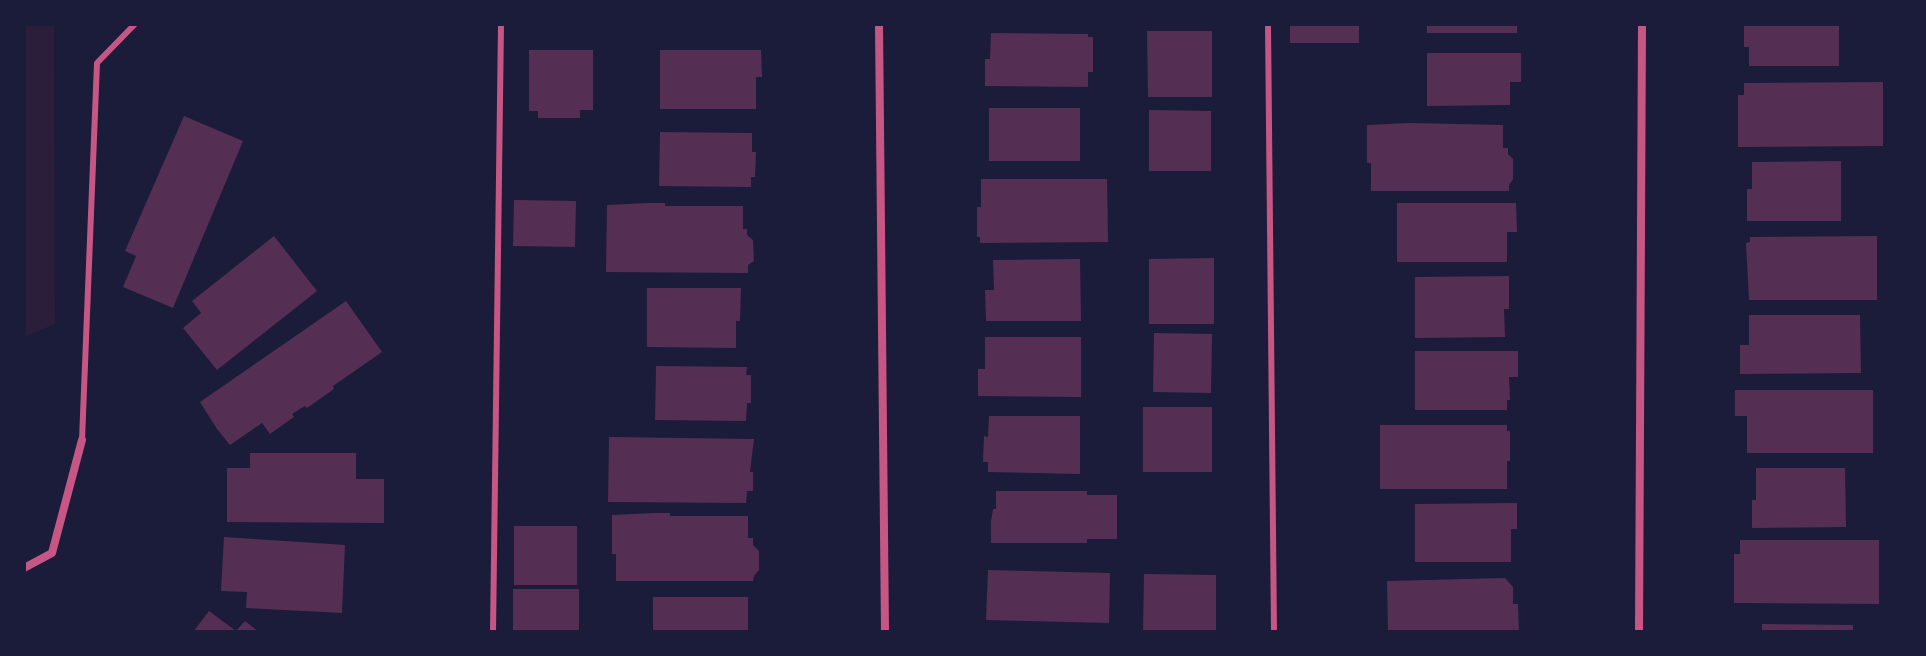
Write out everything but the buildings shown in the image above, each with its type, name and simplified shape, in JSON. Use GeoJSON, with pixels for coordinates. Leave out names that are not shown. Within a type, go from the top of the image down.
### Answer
{"type":"FeatureCollection","features":[{"type":"Feature","properties":{"kind":"street"},"geometry":{"type":"LineString","coordinates":[[879,24],[885,632]]}},
{"type":"Feature","properties":{"kind":"street"},"geometry":{"type":"LineString","coordinates":[[1639,632],[1642,24]]}},
{"type":"Feature","properties":{"kind":"street"},"geometry":{"type":"LineString","coordinates":[[24,568],[52,553],[82,440]]}},
{"type":"Feature","properties":{"kind":"lane"},"geometry":{"type":"LineString","coordinates":[[82,440],[97,63],[135,24]]}},
{"type":"Feature","properties":{"kind":"lane"},"geometry":{"type":"LineString","coordinates":[[493,632],[501,24]]}},
{"type":"Feature","properties":{"kind":"lane"},"geometry":{"type":"LineString","coordinates":[[1268,24],[1274,632]]}},
{"type":"Feature","properties":{"kind":"shaded area"},"geometry":{"type":"Polygon","coordinates":[[[24,24],[54,24],[55,324],[24,337],[24,24]]]}}]}
